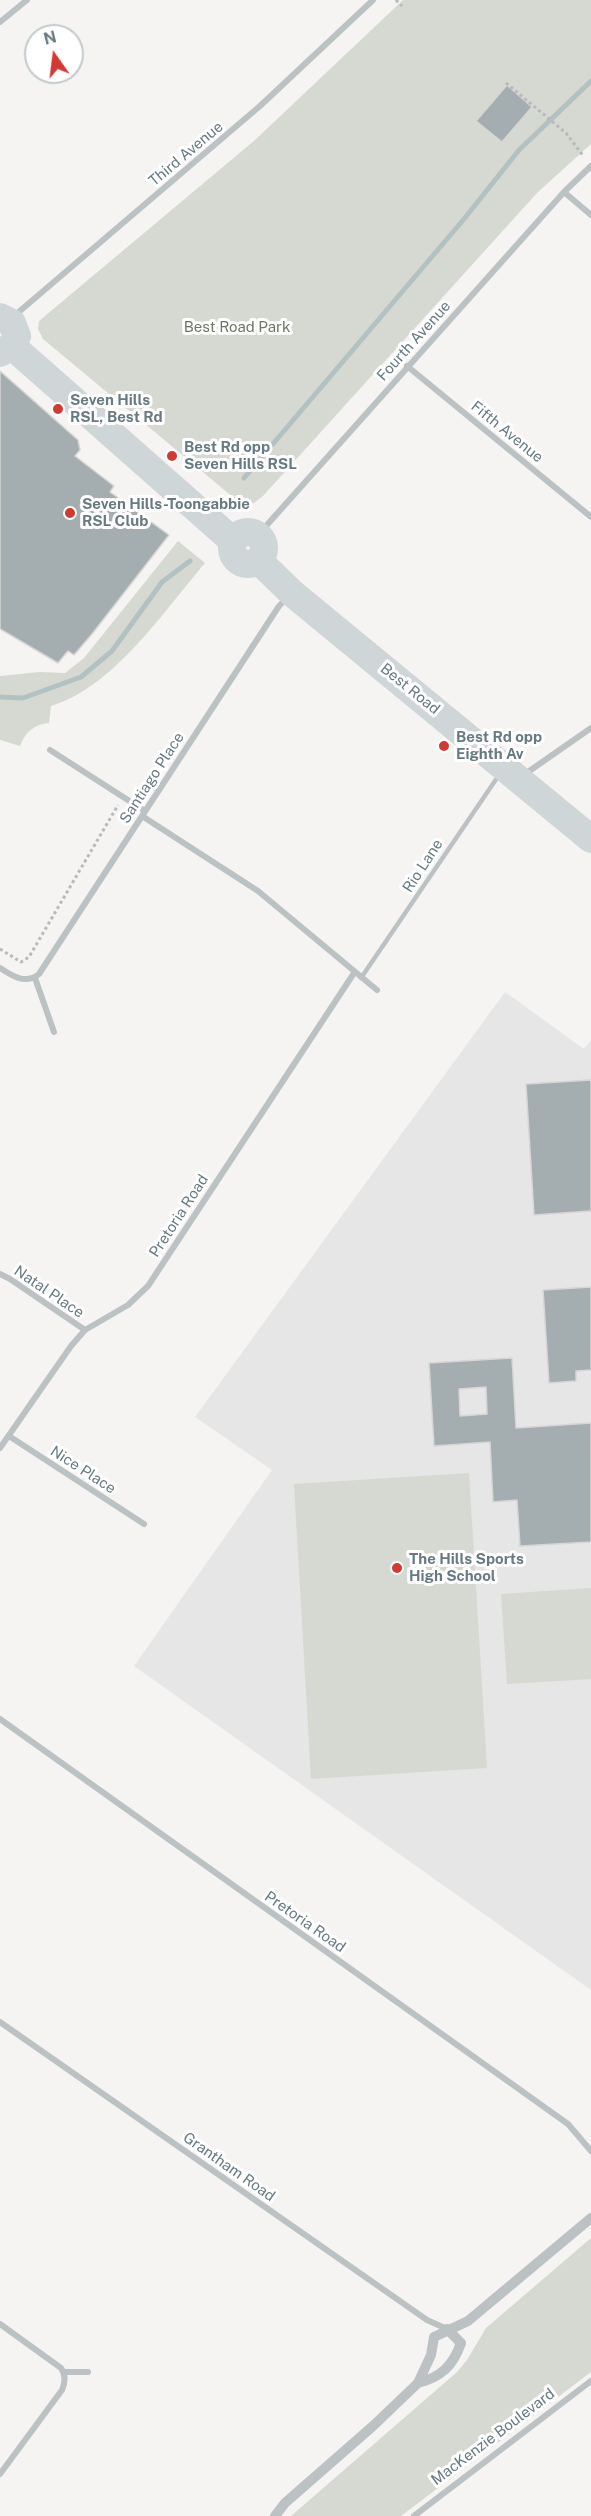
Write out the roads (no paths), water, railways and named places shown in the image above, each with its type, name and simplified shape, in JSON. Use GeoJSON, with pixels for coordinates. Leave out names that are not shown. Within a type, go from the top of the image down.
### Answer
{"type":"FeatureCollection","features":[{"type":"Feature","properties":{"kind":"main road","name":"Best Road"},"geometry":{"type":"LineString","coordinates":[[5,334],[250,545],[292,593],[591,839]]}},
{"type":"Feature","properties":{"kind":"street"},"geometry":{"type":"LineString","coordinates":[[0,22],[27,0]]}},
{"type":"Feature","properties":{"kind":"street","name":"Third Avenue"},"geometry":{"type":"LineString","coordinates":[[5,334],[260,106],[373,0]]}},
{"type":"Feature","properties":{"kind":"street","name":"Fourth Avenue"},"geometry":{"type":"LineString","coordinates":[[250,545],[407,366],[564,192],[591,166]]}},
{"type":"Feature","properties":{"kind":"street"},"geometry":{"type":"LineString","coordinates":[[564,192],[591,215]]}},
{"type":"Feature","properties":{"kind":"street","name":"Fifth Avenue"},"geometry":{"type":"LineString","coordinates":[[407,366],[591,517]]}},
{"type":"Feature","properties":{"kind":"street","name":"Santiago Place"},"geometry":{"type":"LineString","coordinates":[[35,978],[279,606],[292,593]]}},
{"type":"Feature","properties":{"kind":"street"},"geometry":{"type":"LineString","coordinates":[[512,773],[591,728]]}},
{"type":"Feature","properties":{"kind":"street"},"geometry":{"type":"LineString","coordinates":[[50,750],[124,796],[144,813],[258,891],[377,990]]}},
{"type":"Feature","properties":{"kind":"street"},"geometry":{"type":"LineString","coordinates":[[0,968],[19,978],[35,978],[54,1032]]}},
{"type":"Feature","properties":{"kind":"street","name":"Pretoria Road"},"geometry":{"type":"LineString","coordinates":[[0,1448],[71,1346],[85,1330],[128,1305],[148,1286],[354,973]]}},
{"type":"Feature","properties":{"kind":"street","name":"Natal Place"},"geometry":{"type":"LineString","coordinates":[[0,1274],[85,1330]]}},
{"type":"Feature","properties":{"kind":"street","name":"Nice Place"},"geometry":{"type":"LineString","coordinates":[[9,1436],[144,1524]]}},
{"type":"Feature","properties":{"kind":"street","name":"Pretoria Road"},"geometry":{"type":"LineString","coordinates":[[0,1719],[568,2124],[591,2151]]}},
{"type":"Feature","properties":{"kind":"street","name":"Grantham Road"},"geometry":{"type":"LineString","coordinates":[[0,2022],[428,2320],[447,2330]]}},
{"type":"Feature","properties":{"kind":"street"},"geometry":{"type":"LineString","coordinates":[[275,2516],[285,2503],[418,2383],[431,2355],[434,2337],[468,2320],[591,2218]]}},
{"type":"Feature","properties":{"kind":"street"},"geometry":{"type":"LineString","coordinates":[[0,2324],[64,2372],[88,2372]]}},
{"type":"Feature","properties":{"kind":"street"},"geometry":{"type":"LineString","coordinates":[[418,2383],[436,2379],[455,2360],[461,2343],[447,2330]]}},
{"type":"Feature","properties":{"kind":"street"},"geometry":{"type":"LineString","coordinates":[[0,2474],[62,2390],[64,2372]]}},
{"type":"Feature","properties":{"kind":"street","name":"MacKenzie Boulevard"},"geometry":{"type":"LineString","coordinates":[[414,2516],[591,2381]]}},
{"type":"Feature","properties":{"kind":"lane","name":"Rio Lane"},"geometry":{"type":"LineString","coordinates":[[361,978],[488,789],[512,773]]}},
{"type":"Feature","properties":{"kind":"waterway"},"geometry":{"type":"LineString","coordinates":[[244,478],[464,219],[519,150],[591,81]]}},
{"type":"Feature","properties":{"kind":"waterway"},"geometry":{"type":"LineString","coordinates":[[0,697],[23,698],[81,677],[112,651],[162,582],[190,561]]}},
{"type":"Feature","properties":{"kind":"place","name":"Seven Hills RSL, Best Rd"},"geometry":{"type":"Point","coordinates":[58,409]}},
{"type":"Feature","properties":{"kind":"place","name":"Best Rd opp Seven Hills RSL"},"geometry":{"type":"Point","coordinates":[172,456]}},
{"type":"Feature","properties":{"kind":"place","name":"Seven Hills-Toongabbie RSL Club"},"geometry":{"type":"Point","coordinates":[70,513]}},
{"type":"Feature","properties":{"kind":"place","name":"Best Rd opp Eighth Av"},"geometry":{"type":"Point","coordinates":[444,746]}},
{"type":"Feature","properties":{"kind":"place","name":"The Hills Sports High School"},"geometry":{"type":"Point","coordinates":[397,1568]}},
{"type":"Feature","properties":{"kind":"park label","name":"Best Road Park"},"geometry":{"type":"Point","coordinates":[237,327]}}]}
